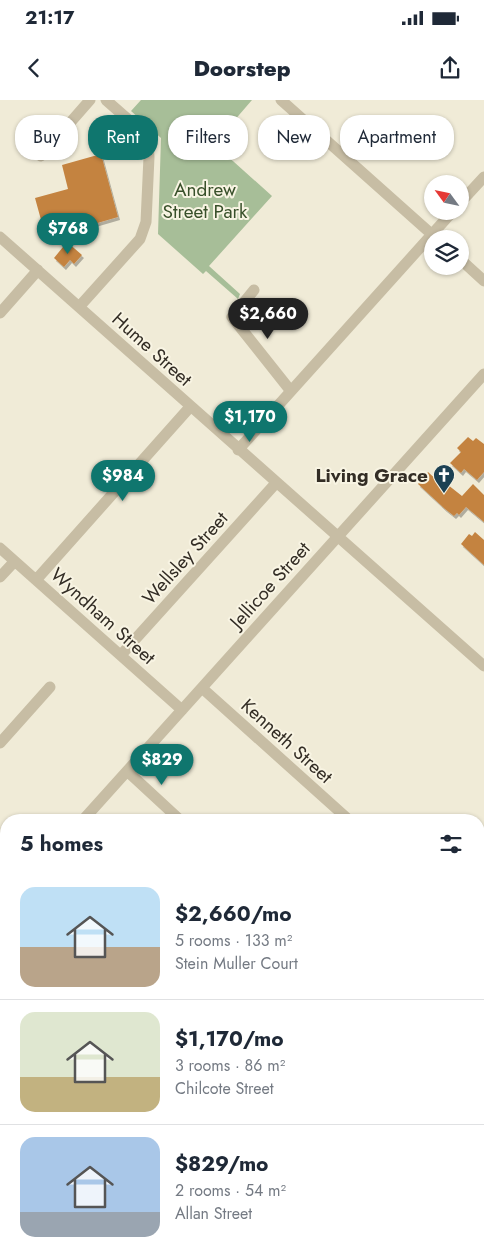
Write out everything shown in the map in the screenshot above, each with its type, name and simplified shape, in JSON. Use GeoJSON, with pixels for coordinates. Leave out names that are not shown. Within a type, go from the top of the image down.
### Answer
{"type":"FeatureCollection","features":[{"type":"Feature","properties":{"kind":"street"},"geometry":{"type":"LineString","coordinates":[[77,115],[90,100]]}},
{"type":"Feature","properties":{"kind":"street"},"geometry":{"type":"LineString","coordinates":[[79,307],[140,239],[146,222],[148,144],[138,129],[106,100]]}},
{"type":"Feature","properties":{"kind":"street"},"geometry":{"type":"LineString","coordinates":[[281,100],[426,230]]}},
{"type":"Feature","properties":{"kind":"street"},"geometry":{"type":"LineString","coordinates":[[469,193],[484,177]]}},
{"type":"Feature","properties":{"kind":"street","name":"Hume Street"},"geometry":{"type":"LineString","coordinates":[[0,237],[238,450],[484,666]]}},
{"type":"Feature","properties":{"kind":"street"},"geometry":{"type":"LineString","coordinates":[[238,450],[290,390],[424,248]]}},
{"type":"Feature","properties":{"kind":"street"},"geometry":{"type":"LineString","coordinates":[[469,267],[484,281]]}},
{"type":"Feature","properties":{"kind":"street"},"geometry":{"type":"LineString","coordinates":[[0,313],[38,270]]}},
{"type":"Feature","properties":{"kind":"street"},"geometry":{"type":"LineString","coordinates":[[254,290],[232,317],[290,390]]}},
{"type":"Feature","properties":{"kind":"street","name":"Jellicoe Street"},"geometry":{"type":"LineString","coordinates":[[88,814],[484,374]]}},
{"type":"Feature","properties":{"kind":"street"},"geometry":{"type":"LineString","coordinates":[[36,580],[190,407]]}},
{"type":"Feature","properties":{"kind":"street","name":"Wellsley Street"},"geometry":{"type":"LineString","coordinates":[[121,655],[276,483]]}},
{"type":"Feature","properties":{"kind":"street","name":"Wyndham Street"},"geometry":{"type":"LineString","coordinates":[[0,548],[182,710]]}},
{"type":"Feature","properties":{"kind":"street"},"geometry":{"type":"LineString","coordinates":[[0,577],[14,562]]}},
{"type":"Feature","properties":{"kind":"street"},"geometry":{"type":"LineString","coordinates":[[0,743],[50,688]]}},
{"type":"Feature","properties":{"kind":"street","name":"Kenneth Street"},"geometry":{"type":"LineString","coordinates":[[202,688],[342,814]]}},
{"type":"Feature","properties":{"kind":"street"},"geometry":{"type":"LineString","coordinates":[[127,771],[174,814]]}},
{"type":"Feature","properties":{"kind":"green space","name":"Andrew Street Park"},"geometry":{"type":"Polygon","coordinates":[[[141,100],[252,100],[239,115],[168,115],[168,160],[232,160],[272,196],[209,266],[240,294],[238,299],[206,271],[203,274],[158,234],[161,138],[158,135],[158,115],[135,115],[131,111],[141,100]]]}},
{"type":"Feature","properties":{"kind":"building"},"geometry":{"type":"Polygon","coordinates":[[[88,158],[88,160],[103,160],[118,217],[46,238],[35,198],[68,189],[62,165],[88,158]]]}},
{"type":"Feature","properties":{"kind":"building"},"geometry":{"type":"Polygon","coordinates":[[[67,242],[82,255],[74,264],[70,260],[64,267],[54,258],[67,242]]]}},
{"type":"Feature","properties":{"kind":"building"},"geometry":{"type":"Polygon","coordinates":[[[468,437],[473,441],[476,438],[484,444],[484,472],[477,480],[464,469],[461,473],[450,463],[461,452],[457,448],[468,437]]]}},
{"type":"Feature","properties":{"kind":"building","name":"Living Grace"},"geometry":{"type":"Polygon","coordinates":[[[428,472],[440,483],[443,481],[462,496],[473,484],[484,495],[484,522],[466,507],[459,515],[457,513],[454,516],[445,509],[418,484],[428,472]]]}},
{"type":"Feature","properties":{"kind":"building"},"geometry":{"type":"Polygon","coordinates":[[[475,532],[484,540],[484,565],[461,544],[469,534],[472,536],[475,532]]]}},
{"type":"Feature","properties":{"kind":"place","name":"Living Grace"},"geometry":{"type":"Point","coordinates":[444,494]}}]}
